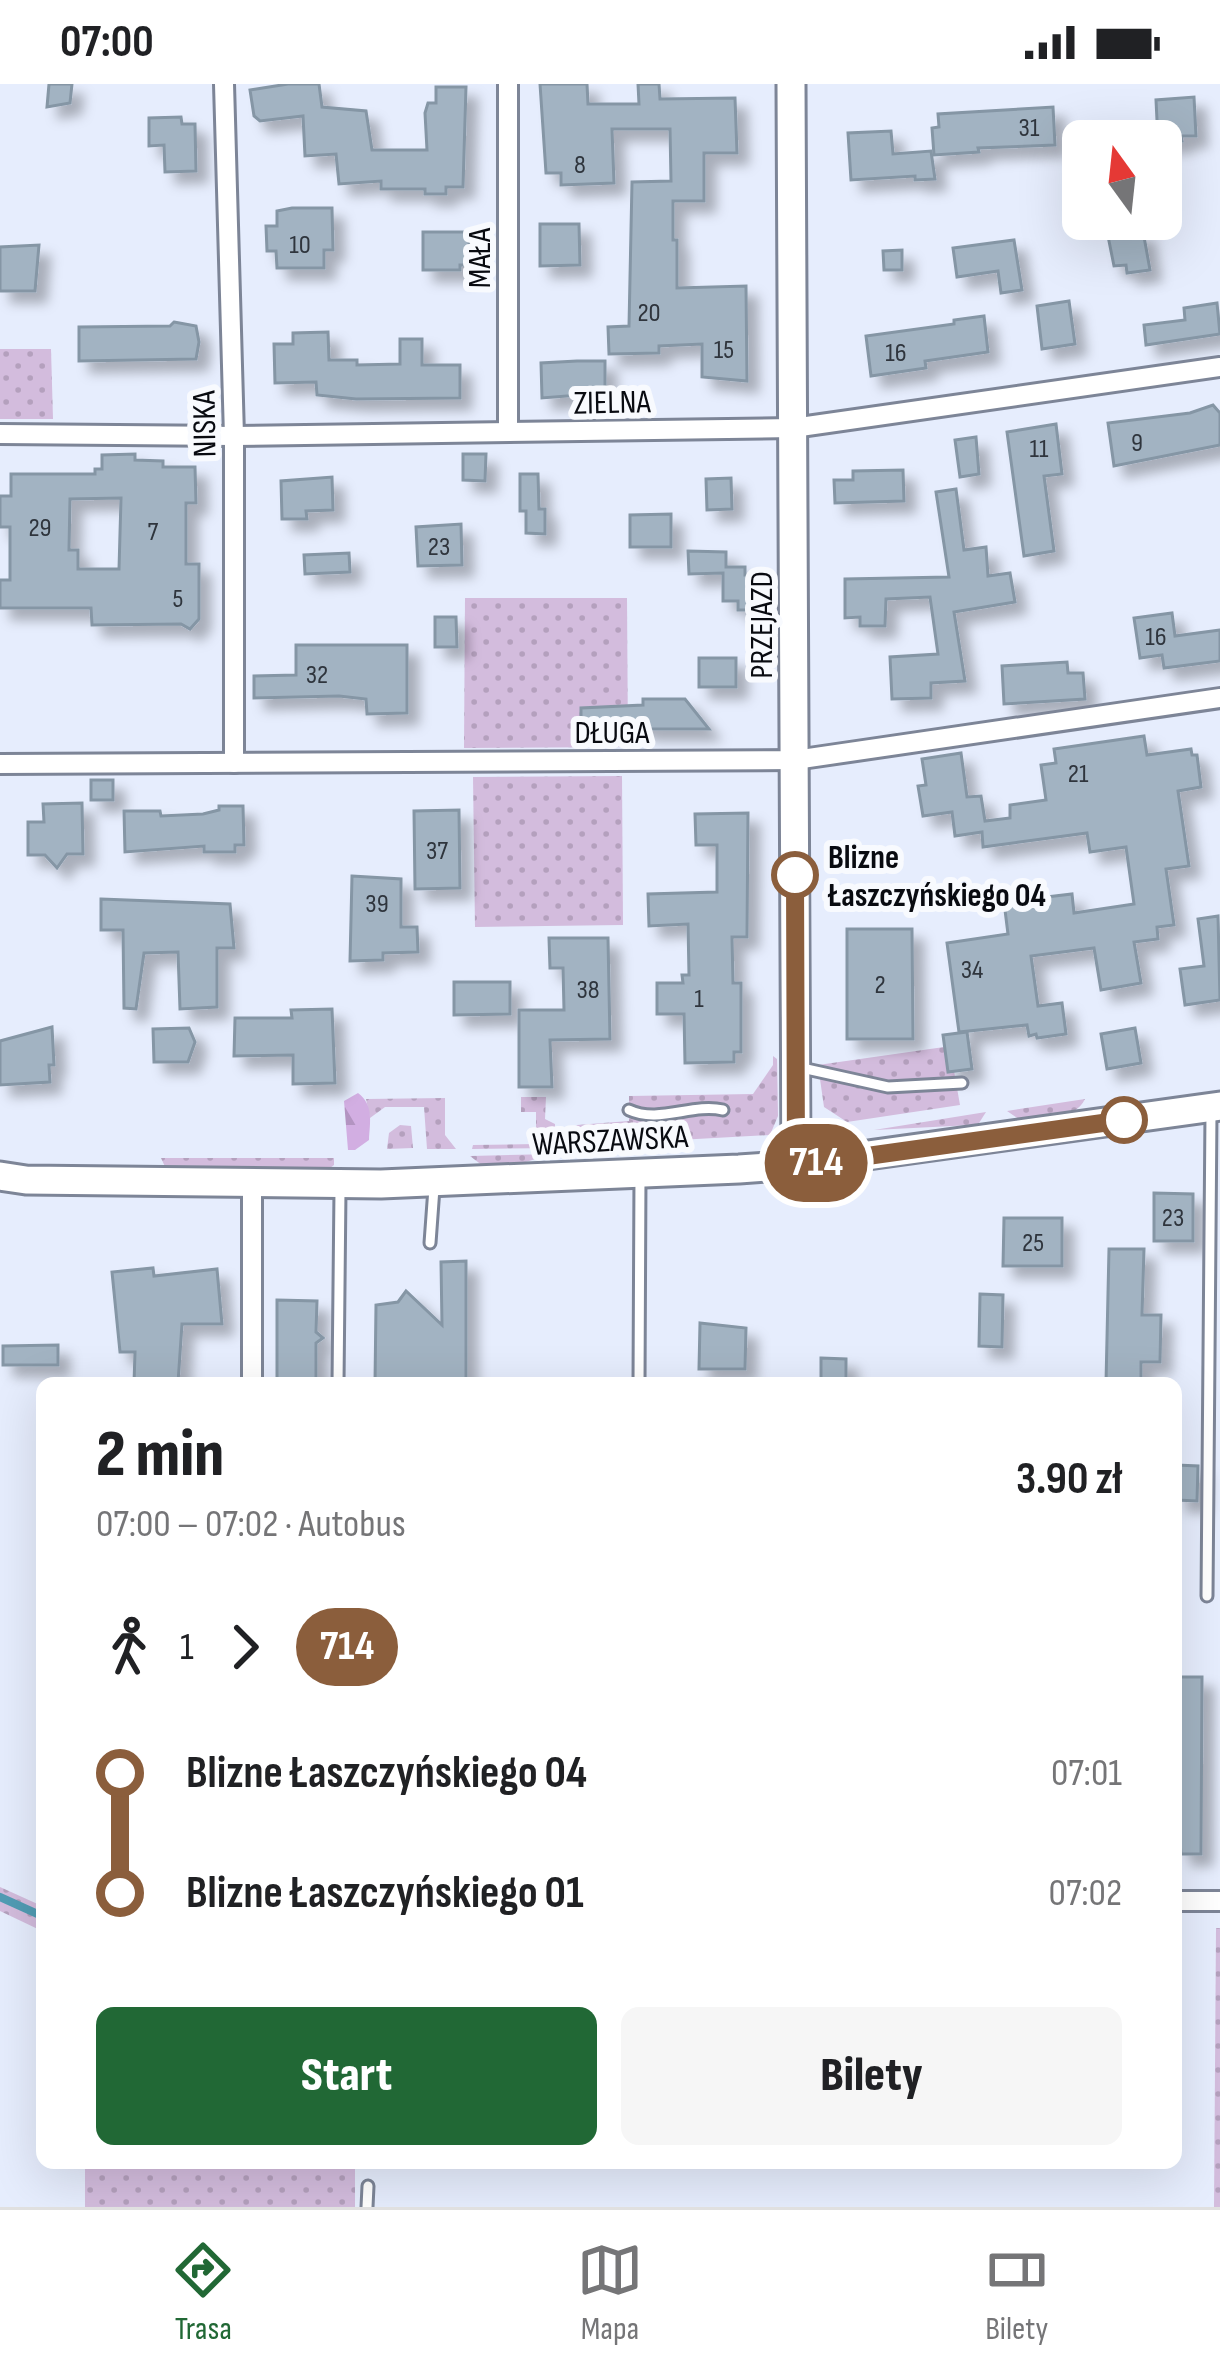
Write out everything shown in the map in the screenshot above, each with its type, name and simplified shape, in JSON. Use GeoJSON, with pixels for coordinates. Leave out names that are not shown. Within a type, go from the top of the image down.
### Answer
{"type":"FeatureCollection","features":[{"type":"Feature","properties":{"kind":"main road","name":"PRZEJAZD"},"geometry":{"type":"LineString","coordinates":[[790,84],[796,1166]]}},
{"type":"Feature","properties":{"kind":"main road","name":"WARSZAWSKA"},"geometry":{"type":"LineString","coordinates":[[0,1176],[340,1184],[640,1175],[796,1166],[1215,1107]]}},
{"type":"Feature","properties":{"kind":"street","name":"NISKA"},"geometry":{"type":"LineString","coordinates":[[224,84],[234,436],[234,763]]}},
{"type":"Feature","properties":{"kind":"street","name":"MAŁA"},"geometry":{"type":"LineString","coordinates":[[508,84],[508,432]]}},
{"type":"Feature","properties":{"kind":"street","name":"ZIELNA"},"geometry":{"type":"LineString","coordinates":[[0,434],[234,436],[793,428],[1220,367]]}},
{"type":"Feature","properties":{"kind":"street","name":"DŁUGA"},"geometry":{"type":"LineString","coordinates":[[0,764],[795,760],[1220,698]]}},
{"type":"Feature","properties":{"kind":"street"},"geometry":{"type":"LineString","coordinates":[[252,1184],[253,1377]]}},
{"type":"Feature","properties":{"kind":"street"},"geometry":{"type":"LineString","coordinates":[[1182,1901],[1220,1900]]}},
{"type":"Feature","properties":{"kind":"lane"},"geometry":{"type":"LineString","coordinates":[[796,1067],[888,1087],[962,1082]]}},
{"type":"Feature","properties":{"kind":"lane"},"geometry":{"type":"LineString","coordinates":[[1207,1596],[1215,1107]]}},
{"type":"Feature","properties":{"kind":"lane"},"geometry":{"type":"LineString","coordinates":[[629,1109],[644,1115],[723,1110]]}},
{"type":"Feature","properties":{"kind":"lane"},"geometry":{"type":"LineString","coordinates":[[639,1377],[640,1175]]}},
{"type":"Feature","properties":{"kind":"lane"},"geometry":{"type":"LineString","coordinates":[[430,1243],[434,1183]]}},
{"type":"Feature","properties":{"kind":"lane"},"geometry":{"type":"LineString","coordinates":[[338,1377],[340,1184]]}},
{"type":"Feature","properties":{"kind":"lane"},"geometry":{"type":"LineString","coordinates":[[368,2186],[368,2207]]}},
{"type":"Feature","properties":{"kind":"shaded area"},"geometry":{"type":"Polygon","coordinates":[[[0,349],[51,349],[53,419],[0,419],[0,349]]]}},
{"type":"Feature","properties":{"kind":"shaded area"},"geometry":{"type":"Polygon","coordinates":[[[465,598],[627,598],[628,747],[464,748],[465,598]]]}},
{"type":"Feature","properties":{"kind":"shaded area"},"geometry":{"type":"Polygon","coordinates":[[[622,776],[623,925],[475,927],[473,777],[622,776]]]}},
{"type":"Feature","properties":{"kind":"shaded area"},"geometry":{"type":"Polygon","coordinates":[[[944,1047],[960,1105],[847,1122],[824,1107],[818,1065],[944,1047]]]}},
{"type":"Feature","properties":{"kind":"shaded area"},"geometry":{"type":"Polygon","coordinates":[[[773,1056],[777,1059],[778,1116],[770,1135],[570,1146],[570,1134],[577,1125],[629,1121],[629,1096],[753,1094],[773,1065],[773,1056]]]}},
{"type":"Feature","properties":{"kind":"shaded area"},"geometry":{"type":"Polygon","coordinates":[[[521,1097],[546,1097],[545,1119],[555,1124],[555,1148],[472,1149],[473,1145],[536,1144],[536,1112],[521,1112],[521,1097]]]}},
{"type":"Feature","properties":{"kind":"shaded area"},"geometry":{"type":"Polygon","coordinates":[[[445,1098],[445,1135],[456,1149],[427,1149],[424,1107],[385,1107],[370,1118],[366,1099],[445,1098]]]}},
{"type":"Feature","properties":{"kind":"shaded area"},"geometry":{"type":"Polygon","coordinates":[[[1085,1099],[1074,1111],[1057,1117],[1020,1120],[1007,1111],[1085,1099]]]}},
{"type":"Feature","properties":{"kind":"shaded area"},"geometry":{"type":"Polygon","coordinates":[[[986,1112],[972,1125],[874,1130],[986,1112]]]}},
{"type":"Feature","properties":{"kind":"shaded area"},"geometry":{"type":"Polygon","coordinates":[[[400,1125],[411,1126],[413,1148],[387,1149],[389,1133],[400,1125]]]}},
{"type":"Feature","properties":{"kind":"shaded area"},"geometry":{"type":"Polygon","coordinates":[[[553,1154],[515,1165],[483,1166],[470,1156],[553,1154]]]}},
{"type":"Feature","properties":{"kind":"shaded area"},"geometry":{"type":"Polygon","coordinates":[[[161,1158],[334,1158],[334,1165],[167,1171],[161,1158]]]}},
{"type":"Feature","properties":{"kind":"shaded area"},"geometry":{"type":"Polygon","coordinates":[[[0,1887],[36,1903],[36,1928],[0,1911],[0,1887]]]}},
{"type":"Feature","properties":{"kind":"shaded area"},"geometry":{"type":"Polygon","coordinates":[[[1216,1928],[1220,1928],[1220,2207],[1214,2207],[1216,1928]]]}},
{"type":"Feature","properties":{"kind":"shaded area"},"geometry":{"type":"Polygon","coordinates":[[[85,2169],[355,2169],[355,2207],[85,2207],[85,2169]]]}},
{"type":"Feature","properties":{"kind":"green space"},"geometry":{"type":"Polygon","coordinates":[[[358,1093],[369,1108],[369,1140],[348,1150],[344,1101],[358,1093]]]}},
{"type":"Feature","properties":{"kind":"building"},"geometry":{"type":"Polygon","coordinates":[[[49,84],[72,84],[70,103],[47,107],[49,84]]]}},
{"type":"Feature","properties":{"kind":"building"},"geometry":{"type":"Polygon","coordinates":[[[319,84],[322,107],[366,111],[372,150],[427,150],[425,113],[428,103],[436,103],[436,87],[466,87],[463,187],[446,187],[446,194],[425,194],[425,189],[381,189],[381,181],[339,184],[336,154],[305,156],[303,116],[260,121],[254,116],[250,90],[319,84]]]}},
{"type":"Feature","properties":{"kind":"building"},"geometry":{"type":"Polygon","coordinates":[[[540,84],[587,84],[588,104],[639,104],[638,84],[659,84],[660,99],[735,98],[737,153],[704,153],[704,201],[673,201],[673,240],[677,240],[677,288],[746,286],[747,381],[702,377],[702,344],[659,346],[659,353],[609,354],[608,327],[629,326],[632,182],[671,181],[670,129],[612,129],[614,183],[561,185],[561,173],[546,173],[540,84]]]}},
{"type":"Feature","properties":{"kind":"building"},"geometry":{"type":"Polygon","coordinates":[[[1194,97],[1196,136],[1182,136],[1182,120],[1157,120],[1156,100],[1194,97]]]}},
{"type":"Feature","properties":{"kind":"building"},"geometry":{"type":"Polygon","coordinates":[[[1053,107],[1055,145],[934,155],[932,128],[939,127],[938,114],[1053,107]]]}},
{"type":"Feature","properties":{"kind":"building"},"geometry":{"type":"Polygon","coordinates":[[[181,117],[182,124],[195,124],[196,171],[165,172],[164,145],[149,146],[149,118],[181,117]]]}},
{"type":"Feature","properties":{"kind":"building"},"geometry":{"type":"Polygon","coordinates":[[[891,131],[893,154],[931,151],[935,179],[851,180],[848,133],[891,131]]]}},
{"type":"Feature","properties":{"kind":"building"},"geometry":{"type":"Polygon","coordinates":[[[332,208],[333,250],[324,250],[324,268],[277,268],[276,251],[267,251],[266,226],[277,226],[277,211],[332,208]]]}},
{"type":"Feature","properties":{"kind":"building"},"geometry":{"type":"Polygon","coordinates":[[[540,224],[579,224],[580,265],[540,266],[540,224]]]}},
{"type":"Feature","properties":{"kind":"building"},"geometry":{"type":"Polygon","coordinates":[[[423,232],[469,232],[469,265],[460,265],[460,270],[423,270],[423,232]]]}},
{"type":"Feature","properties":{"kind":"building"},"geometry":{"type":"Polygon","coordinates":[[[1014,240],[1022,290],[1001,293],[998,271],[957,277],[953,248],[1014,240]]]}},
{"type":"Feature","properties":{"kind":"building"},"geometry":{"type":"Polygon","coordinates":[[[1109,240],[1145,240],[1150,270],[1127,273],[1126,265],[1114,266],[1109,240]]]}},
{"type":"Feature","properties":{"kind":"building"},"geometry":{"type":"Polygon","coordinates":[[[39,245],[35,291],[0,291],[0,247],[39,245]]]}},
{"type":"Feature","properties":{"kind":"building"},"geometry":{"type":"Polygon","coordinates":[[[902,250],[902,270],[884,270],[883,251],[902,250]]]}},
{"type":"Feature","properties":{"kind":"building"},"geometry":{"type":"Polygon","coordinates":[[[1069,301],[1075,344],[1042,349],[1037,306],[1069,301]]]}},
{"type":"Feature","properties":{"kind":"building"},"geometry":{"type":"Polygon","coordinates":[[[1217,303],[1220,334],[1146,345],[1144,325],[1185,320],[1184,308],[1217,303]]]}},
{"type":"Feature","properties":{"kind":"building"},"geometry":{"type":"Polygon","coordinates":[[[984,316],[988,352],[925,361],[926,368],[871,376],[866,336],[984,316]]]}},
{"type":"Feature","properties":{"kind":"building"},"geometry":{"type":"Polygon","coordinates":[[[174,322],[196,326],[196,359],[79,361],[79,327],[170,326],[174,322]]]}},
{"type":"Feature","properties":{"kind":"building"},"geometry":{"type":"Polygon","coordinates":[[[328,332],[329,360],[357,360],[357,365],[400,364],[400,339],[422,339],[422,365],[460,365],[460,398],[356,399],[317,395],[316,382],[275,383],[274,344],[293,344],[293,333],[328,332]]]}},
{"type":"Feature","properties":{"kind":"building"},"geometry":{"type":"Polygon","coordinates":[[[605,361],[605,393],[542,398],[541,363],[605,361]]]}},
{"type":"Feature","properties":{"kind":"building"},"geometry":{"type":"Polygon","coordinates":[[[1213,405],[1220,413],[1220,445],[1114,466],[1108,423],[1190,413],[1213,405]]]}},
{"type":"Feature","properties":{"kind":"building"},"geometry":{"type":"Polygon","coordinates":[[[1056,424],[1062,474],[1044,476],[1054,551],[1024,556],[1007,432],[1056,424]]]}},
{"type":"Feature","properties":{"kind":"building"},"geometry":{"type":"Polygon","coordinates":[[[976,437],[979,474],[960,477],[955,440],[976,437]]]}},
{"type":"Feature","properties":{"kind":"building"},"geometry":{"type":"Polygon","coordinates":[[[135,454],[135,460],[163,461],[163,467],[195,467],[196,503],[186,503],[186,564],[199,564],[199,619],[190,629],[181,624],[92,625],[91,608],[0,608],[0,580],[10,580],[10,527],[0,527],[0,496],[11,496],[11,474],[95,474],[95,469],[102,469],[102,455],[135,454]],[[121,498],[70,499],[69,550],[78,550],[78,569],[119,569],[121,498]]]}},
{"type":"Feature","properties":{"kind":"building"},"geometry":{"type":"Polygon","coordinates":[[[463,454],[486,454],[485,481],[463,480],[463,454]]]}},
{"type":"Feature","properties":{"kind":"building"},"geometry":{"type":"Polygon","coordinates":[[[903,470],[904,501],[835,503],[834,480],[853,480],[853,471],[903,470]]]}},
{"type":"Feature","properties":{"kind":"building"},"geometry":{"type":"Polygon","coordinates":[[[520,474],[538,474],[545,534],[526,533],[526,511],[520,511],[520,474]]]}},
{"type":"Feature","properties":{"kind":"building"},"geometry":{"type":"Polygon","coordinates":[[[332,477],[333,510],[306,511],[307,519],[282,519],[281,481],[332,477]]]}},
{"type":"Feature","properties":{"kind":"building"},"geometry":{"type":"Polygon","coordinates":[[[731,478],[732,509],[707,510],[706,479],[731,478]]]}},
{"type":"Feature","properties":{"kind":"building"},"geometry":{"type":"Polygon","coordinates":[[[956,489],[964,550],[986,547],[988,576],[1010,573],[1015,602],[954,612],[965,681],[931,683],[931,698],[892,699],[890,657],[938,654],[930,597],[886,599],[885,626],[860,626],[860,617],[845,618],[845,579],[949,577],[936,492],[956,489]]]}},
{"type":"Feature","properties":{"kind":"building"},"geometry":{"type":"Polygon","coordinates":[[[671,514],[671,547],[630,547],[630,515],[671,514]]]}},
{"type":"Feature","properties":{"kind":"building"},"geometry":{"type":"Polygon","coordinates":[[[461,524],[462,565],[418,566],[416,527],[461,524]]]}},
{"type":"Feature","properties":{"kind":"building"},"geometry":{"type":"Polygon","coordinates":[[[688,551],[726,552],[726,567],[745,567],[745,575],[756,575],[756,610],[738,610],[738,601],[723,601],[723,573],[689,574],[688,551]]]}},
{"type":"Feature","properties":{"kind":"building"},"geometry":{"type":"Polygon","coordinates":[[[349,553],[350,572],[305,574],[304,555],[349,553]]]}},
{"type":"Feature","properties":{"kind":"building"},"geometry":{"type":"Polygon","coordinates":[[[1172,613],[1175,636],[1220,630],[1220,661],[1164,668],[1162,655],[1140,658],[1134,618],[1172,613]]]}},
{"type":"Feature","properties":{"kind":"building"},"geometry":{"type":"Polygon","coordinates":[[[435,617],[456,617],[457,647],[435,647],[435,617]]]}},
{"type":"Feature","properties":{"kind":"building"},"geometry":{"type":"Polygon","coordinates":[[[296,645],[407,645],[407,713],[367,714],[366,699],[339,696],[254,698],[254,676],[296,675],[296,645]]]}},
{"type":"Feature","properties":{"kind":"building"},"geometry":{"type":"Polygon","coordinates":[[[699,658],[736,658],[736,687],[699,687],[699,658]]]}},
{"type":"Feature","properties":{"kind":"building"},"geometry":{"type":"Polygon","coordinates":[[[1067,662],[1068,673],[1083,673],[1085,699],[1004,704],[1002,666],[1067,662]]]}},
{"type":"Feature","properties":{"kind":"building"},"geometry":{"type":"Polygon","coordinates":[[[643,699],[685,699],[709,729],[581,724],[581,708],[643,705],[643,699]]]}},
{"type":"Feature","properties":{"kind":"building"},"geometry":{"type":"Polygon","coordinates":[[[1144,736],[1147,755],[1191,749],[1197,755],[1201,787],[1178,791],[1189,866],[1166,869],[1174,925],[1157,927],[1158,939],[1134,942],[1141,983],[1101,990],[1094,948],[1031,956],[1038,1006],[1062,1003],[1066,1034],[1037,1038],[1036,1034],[1029,1036],[1027,1025],[959,1032],[947,943],[1008,934],[1004,902],[1072,894],[1074,913],[1134,904],[1126,847],[1090,852],[1087,833],[983,847],[982,832],[955,836],[952,812],[923,816],[918,786],[926,785],[922,759],[961,753],[967,797],[981,796],[985,821],[1010,818],[1010,805],[1046,800],[1041,765],[1056,763],[1054,749],[1144,736]]]}},
{"type":"Feature","properties":{"kind":"building"},"geometry":{"type":"Polygon","coordinates":[[[91,780],[113,780],[113,800],[91,800],[91,780]]]}},
{"type":"Feature","properties":{"kind":"building"},"geometry":{"type":"Polygon","coordinates":[[[82,803],[83,854],[67,854],[57,868],[45,855],[28,855],[28,822],[44,822],[43,804],[82,803]]]}},
{"type":"Feature","properties":{"kind":"building"},"geometry":{"type":"Polygon","coordinates":[[[219,806],[243,806],[244,845],[235,845],[235,852],[204,852],[204,846],[125,852],[124,811],[203,814],[219,806]]]}},
{"type":"Feature","properties":{"kind":"building"},"geometry":{"type":"Polygon","coordinates":[[[459,810],[460,888],[415,889],[414,811],[459,810]]]}},
{"type":"Feature","properties":{"kind":"building"},"geometry":{"type":"Polygon","coordinates":[[[748,813],[747,937],[732,937],[733,983],[741,983],[741,1052],[734,1052],[734,1062],[685,1063],[684,1014],[657,1014],[657,983],[683,983],[682,975],[689,975],[688,924],[649,926],[648,894],[717,892],[717,845],[696,845],[695,814],[748,813]]]}},
{"type":"Feature","properties":{"kind":"building"},"geometry":{"type":"Polygon","coordinates":[[[352,876],[401,879],[401,927],[417,927],[418,952],[383,953],[383,960],[350,961],[352,876]]]}},
{"type":"Feature","properties":{"kind":"building"},"geometry":{"type":"Polygon","coordinates":[[[101,899],[230,904],[234,948],[217,948],[217,1007],[180,1009],[178,952],[144,953],[136,1009],[124,1008],[123,930],[101,930],[101,899]]]}},
{"type":"Feature","properties":{"kind":"building"},"geometry":{"type":"Polygon","coordinates":[[[1218,916],[1220,1000],[1185,1005],[1180,969],[1204,966],[1198,919],[1218,916]]]}},
{"type":"Feature","properties":{"kind":"building"},"geometry":{"type":"Polygon","coordinates":[[[847,929],[912,929],[913,1039],[847,1039],[847,929]]]}},
{"type":"Feature","properties":{"kind":"building"},"geometry":{"type":"Polygon","coordinates":[[[549,938],[608,938],[610,1039],[550,1040],[552,1087],[519,1087],[519,1010],[564,1010],[563,968],[550,968],[549,938]]]}},
{"type":"Feature","properties":{"kind":"building"},"geometry":{"type":"Polygon","coordinates":[[[454,982],[510,982],[510,1014],[454,1015],[454,982]]]}},
{"type":"Feature","properties":{"kind":"building"},"geometry":{"type":"Polygon","coordinates":[[[332,1009],[335,1083],[293,1084],[293,1055],[234,1056],[235,1018],[292,1018],[291,1010],[332,1009]]]}},
{"type":"Feature","properties":{"kind":"building"},"geometry":{"type":"Polygon","coordinates":[[[52,1027],[50,1082],[0,1085],[0,1041],[52,1027]]]}},
{"type":"Feature","properties":{"kind":"building"},"geometry":{"type":"Polygon","coordinates":[[[189,1028],[195,1042],[188,1062],[154,1062],[153,1029],[189,1028]]]}},
{"type":"Feature","properties":{"kind":"building"},"geometry":{"type":"Polygon","coordinates":[[[1135,1028],[1141,1063],[1107,1069],[1101,1034],[1135,1028]]]}},
{"type":"Feature","properties":{"kind":"building"},"geometry":{"type":"Polygon","coordinates":[[[967,1032],[972,1069],[948,1072],[943,1035],[967,1032]]]}},
{"type":"Feature","properties":{"kind":"building"},"geometry":{"type":"Polygon","coordinates":[[[1154,1193],[1193,1194],[1193,1241],[1154,1241],[1154,1193]]]}},
{"type":"Feature","properties":{"kind":"building"},"geometry":{"type":"Polygon","coordinates":[[[1004,1218],[1062,1218],[1062,1266],[1003,1266],[1004,1218]]]}},
{"type":"Feature","properties":{"kind":"building"},"geometry":{"type":"Polygon","coordinates":[[[1109,1249],[1144,1249],[1142,1315],[1161,1315],[1160,1362],[1141,1362],[1141,1377],[1106,1377],[1109,1249]]]}},
{"type":"Feature","properties":{"kind":"building"},"geometry":{"type":"Polygon","coordinates":[[[466,1261],[466,1377],[375,1377],[376,1305],[398,1302],[406,1291],[442,1325],[441,1262],[466,1261]]]}},
{"type":"Feature","properties":{"kind":"building"},"geometry":{"type":"Polygon","coordinates":[[[153,1268],[154,1276],[217,1269],[222,1324],[182,1324],[178,1377],[134,1377],[135,1352],[120,1352],[112,1272],[153,1268]]]}},
{"type":"Feature","properties":{"kind":"building"},"geometry":{"type":"Polygon","coordinates":[[[980,1294],[1003,1295],[1002,1347],[979,1346],[980,1294]]]}},
{"type":"Feature","properties":{"kind":"building"},"geometry":{"type":"Polygon","coordinates":[[[277,1300],[317,1301],[316,1332],[323,1338],[316,1343],[316,1377],[277,1377],[277,1300]]]}},
{"type":"Feature","properties":{"kind":"building"},"geometry":{"type":"Polygon","coordinates":[[[700,1323],[746,1328],[745,1369],[699,1369],[700,1323]]]}},
{"type":"Feature","properties":{"kind":"building"},"geometry":{"type":"Polygon","coordinates":[[[58,1345],[58,1365],[3,1365],[3,1346],[58,1345]]]}},
{"type":"Feature","properties":{"kind":"building"},"geometry":{"type":"Polygon","coordinates":[[[821,1358],[846,1359],[846,1377],[821,1377],[821,1358]]]}},
{"type":"Feature","properties":{"kind":"building"},"geometry":{"type":"Polygon","coordinates":[[[1182,1465],[1198,1466],[1197,1501],[1182,1500],[1182,1465]]]}},
{"type":"Feature","properties":{"kind":"building"},"geometry":{"type":"Polygon","coordinates":[[[1182,1677],[1202,1677],[1201,1854],[1182,1854],[1182,1677]]]}},
{"type":"Feature","properties":{"kind":"waterway"},"geometry":{"type":"LineString","coordinates":[[0,1897],[36,1913]]}},
{"type":"Feature","properties":{"kind":"bus line","name":"714"},"geometry":{"type":"LineString","coordinates":[[795,875],[796,1166],[1124,1120]]}},
{"type":"Feature","properties":{"kind":"place","name":"Blizne Łaszczyńskiego 04"},"geometry":{"type":"Point","coordinates":[795,875]}}]}
